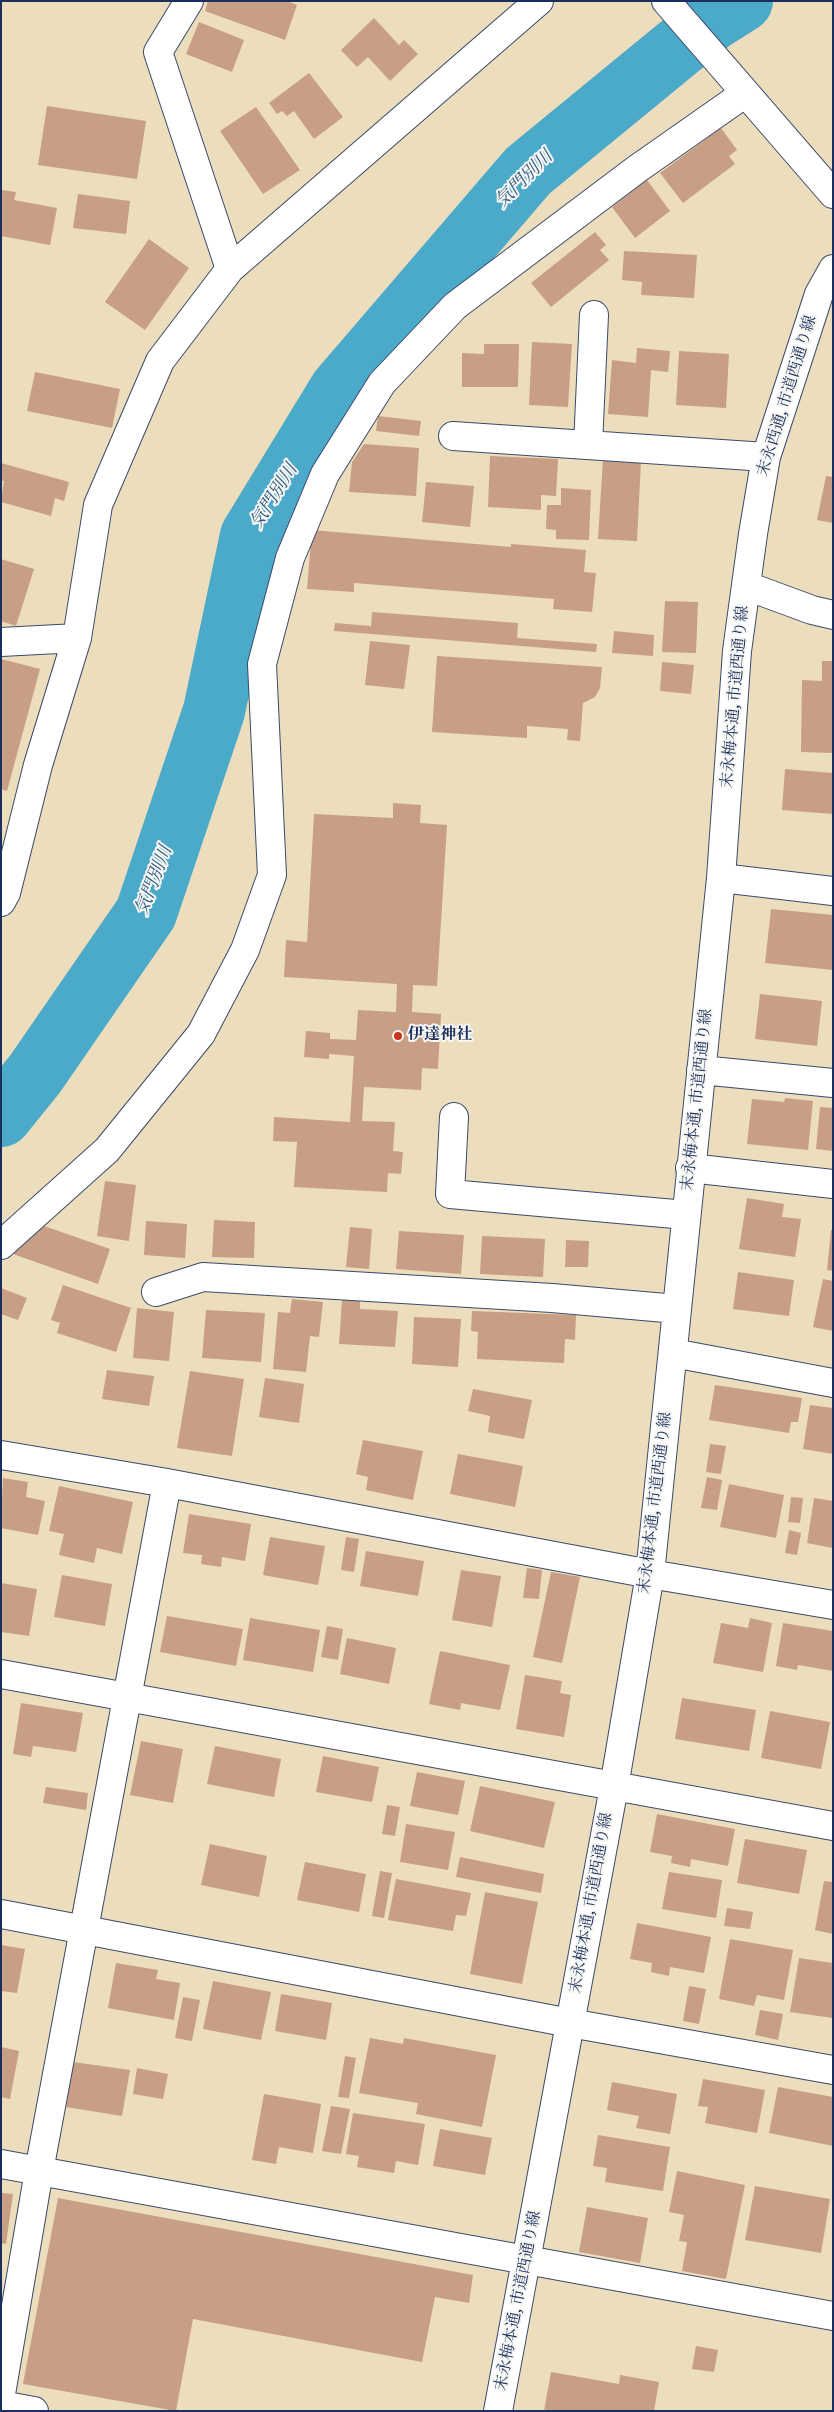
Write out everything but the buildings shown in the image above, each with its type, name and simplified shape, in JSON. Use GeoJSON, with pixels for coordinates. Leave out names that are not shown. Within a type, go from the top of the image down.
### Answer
{"type":"FeatureCollection","features":[{"type":"Feature","properties":{"kind":"street"},"geometry":{"type":"LineString","coordinates":[[189,1],[158,52],[230,269]]}},
{"type":"Feature","properties":{"kind":"street"},"geometry":{"type":"LineString","coordinates":[[1,902],[6,894],[38,765],[77,638],[98,505],[160,362],[230,269],[539,1]]}},
{"type":"Feature","properties":{"kind":"street"},"geometry":{"type":"LineString","coordinates":[[666,1],[738,87],[833,194]]}},
{"type":"Feature","properties":{"kind":"street"},"geometry":{"type":"LineString","coordinates":[[1,1245],[107,1150],[201,1034],[245,950],[272,875],[262,664],[290,558],[324,474],[382,383],[455,306],[637,169],[738,87]]}},
{"type":"Feature","properties":{"kind":"street","name":"末永西通, 市道西通り線"},"geometry":{"type":"LineString","coordinates":[[747,586],[753,534],[766,457],[819,294],[833,269]]}},
{"type":"Feature","properties":{"kind":"street"},"geometry":{"type":"LineString","coordinates":[[588,445],[594,315]]}},
{"type":"Feature","properties":{"kind":"street"},"geometry":{"type":"LineString","coordinates":[[453,436],[766,457]]}},
{"type":"Feature","properties":{"kind":"street"},"geometry":{"type":"LineString","coordinates":[[747,586],[812,610],[833,615]]}},
{"type":"Feature","properties":{"kind":"street","name":"末永梅本通, 市道西通り線"},"geometry":{"type":"LineString","coordinates":[[498,2411],[614,1787],[650,1574],[721,878],[737,651],[747,586]]}},
{"type":"Feature","properties":{"kind":"street"},"geometry":{"type":"LineString","coordinates":[[1,642],[77,638]]}},
{"type":"Feature","properties":{"kind":"street"},"geometry":{"type":"LineString","coordinates":[[721,878],[833,891]]}},
{"type":"Feature","properties":{"kind":"street"},"geometry":{"type":"LineString","coordinates":[[701,1070],[833,1083]]}},
{"type":"Feature","properties":{"kind":"street"},"geometry":{"type":"LineString","coordinates":[[454,1117],[450,1194],[686,1215]]}},
{"type":"Feature","properties":{"kind":"street"},"geometry":{"type":"LineString","coordinates":[[690,1168],[833,1184]]}},
{"type":"Feature","properties":{"kind":"street"},"geometry":{"type":"LineString","coordinates":[[156,1292],[203,1277],[552,1298],[677,1309]]}},
{"type":"Feature","properties":{"kind":"street"},"geometry":{"type":"LineString","coordinates":[[673,1353],[833,1383]]}},
{"type":"Feature","properties":{"kind":"street"},"geometry":{"type":"LineString","coordinates":[[1,1455],[167,1483],[650,1574],[833,1605]]}},
{"type":"Feature","properties":{"kind":"street"},"geometry":{"type":"LineString","coordinates":[[1,2394],[39,2171],[167,1483]]}},
{"type":"Feature","properties":{"kind":"street"},"geometry":{"type":"LineString","coordinates":[[1,1674],[833,1826]]}},
{"type":"Feature","properties":{"kind":"street"},"geometry":{"type":"LineString","coordinates":[[1,1914],[570,2023],[833,2070]]}},
{"type":"Feature","properties":{"kind":"street"},"geometry":{"type":"LineString","coordinates":[[1,2164],[833,2316]]}},
{"type":"Feature","properties":{"kind":"street"},"geometry":{"type":"LineString","coordinates":[[1,2404],[34,2411]]}},
{"type":"Feature","properties":{"kind":"waterway","name":"気門別川"},"geometry":{"type":"LineString","coordinates":[[1,1116],[35,1074],[146,913],[214,711],[251,536],[340,390],[528,171],[712,20],[742,1]]}},
{"type":"Feature","properties":{"kind":"place","name":"伊達神社"},"geometry":{"type":"Point","coordinates":[398,1036]}}]}
